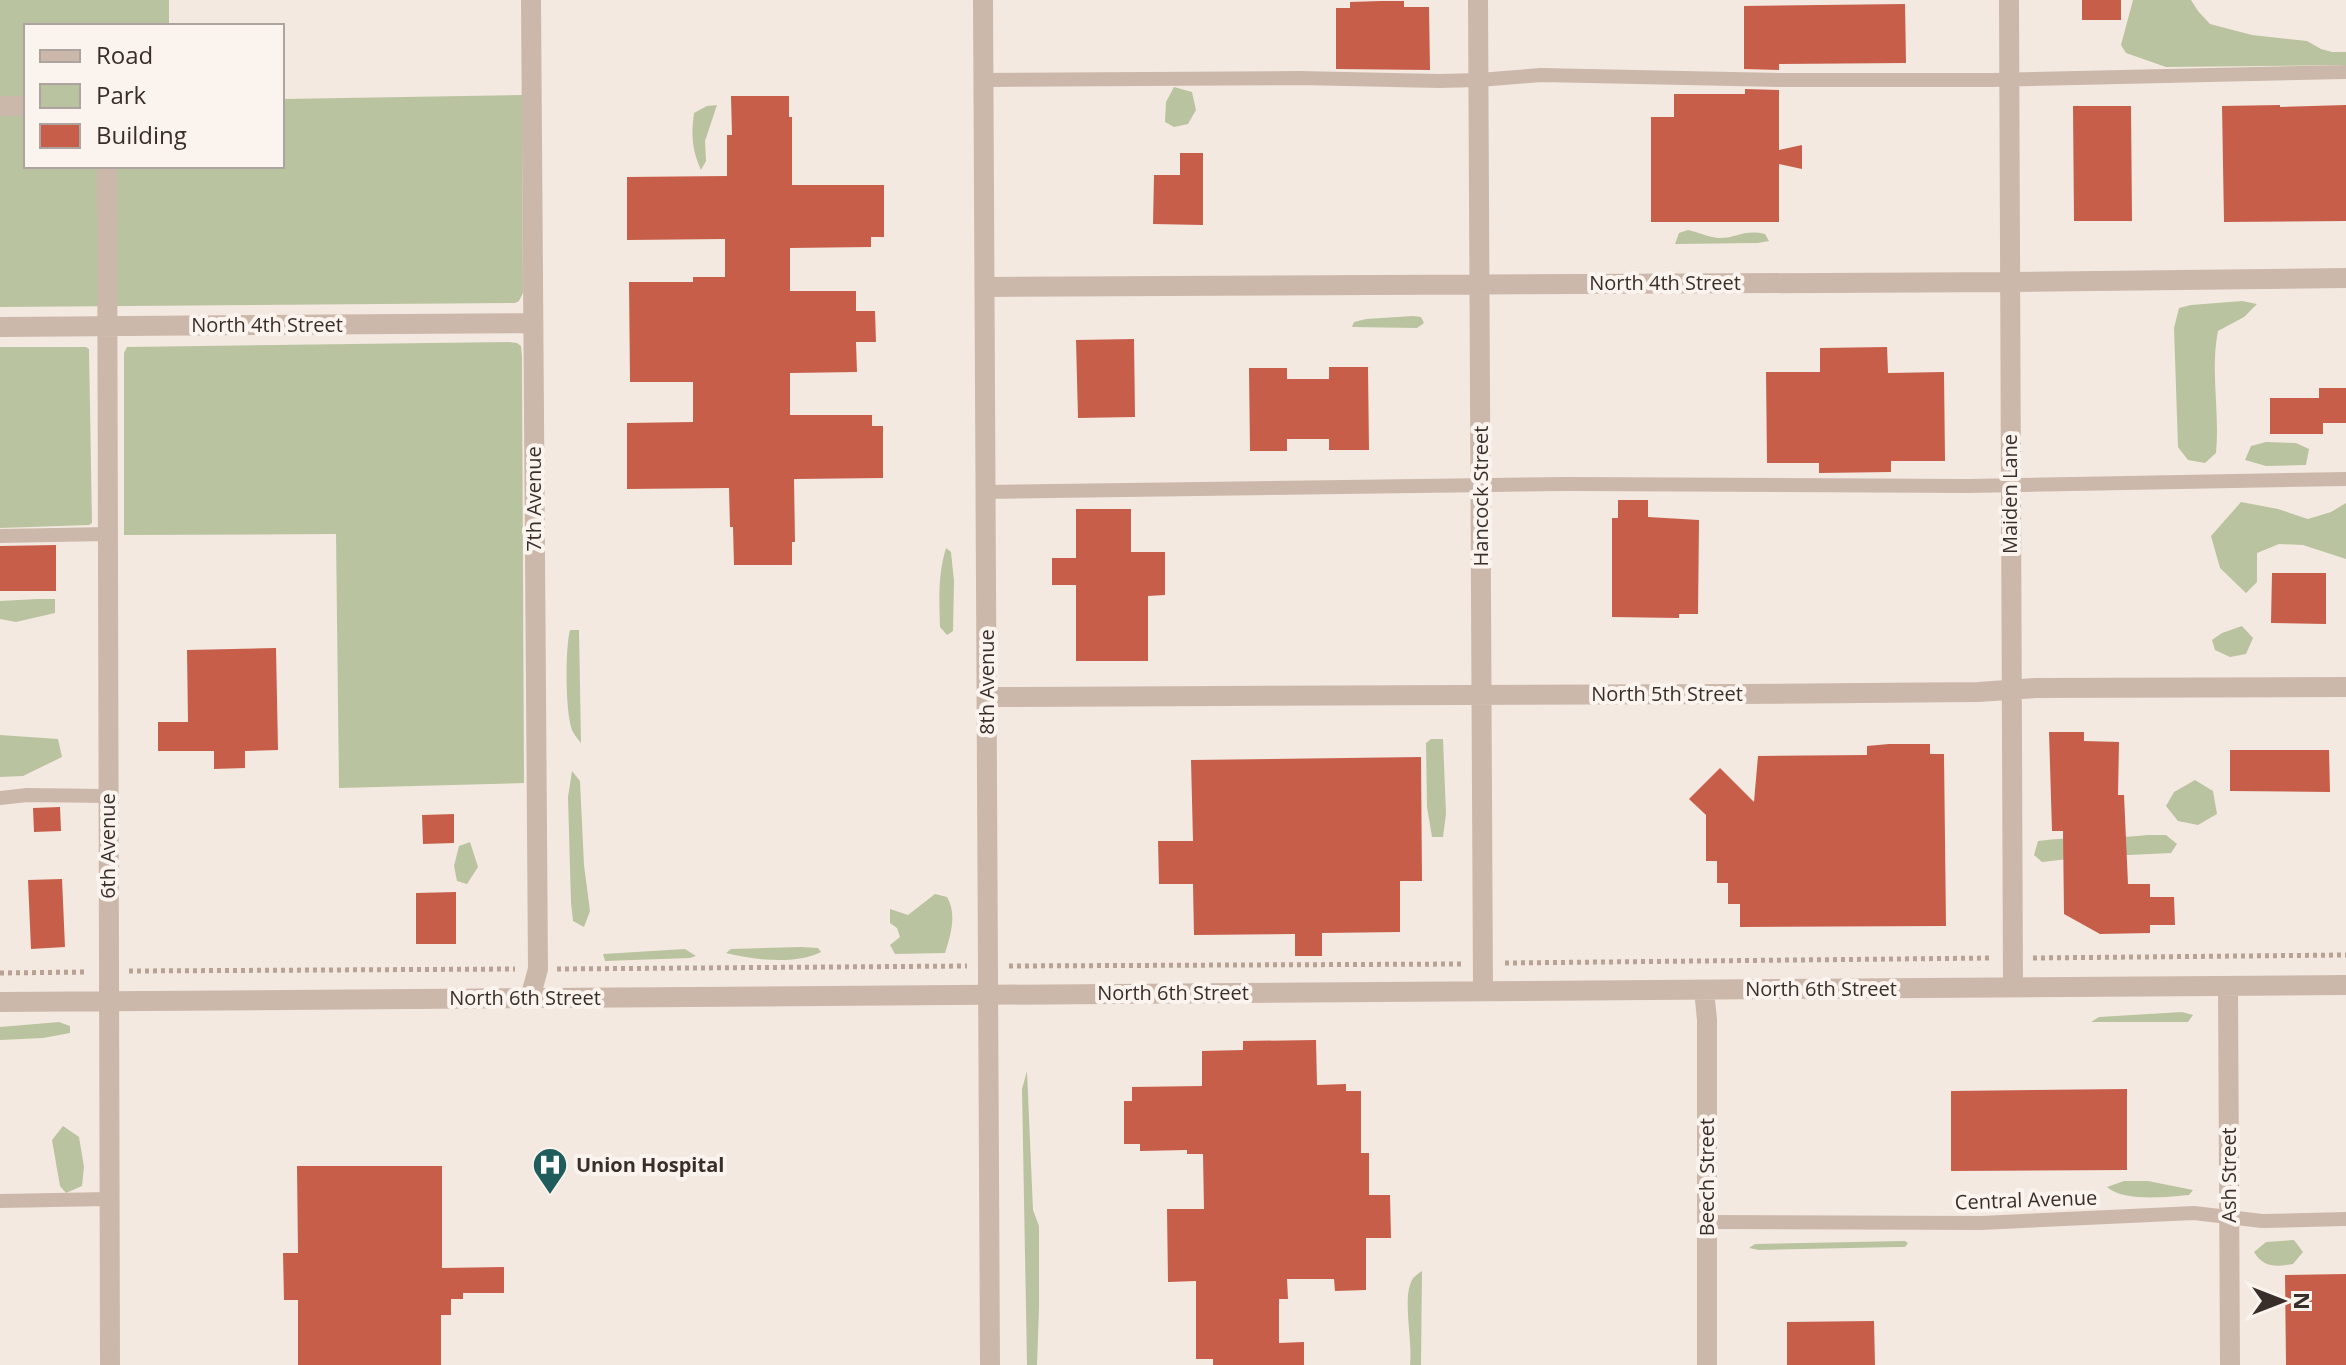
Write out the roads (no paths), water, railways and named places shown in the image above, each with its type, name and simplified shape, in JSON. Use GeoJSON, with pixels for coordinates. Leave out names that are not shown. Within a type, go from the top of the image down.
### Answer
{"type":"FeatureCollection","features":[{"type":"Feature","properties":{"kind":"street","name":"7th Avenue"},"geometry":{"type":"LineString","coordinates":[[530,998],[538,969],[531,0]]}},
{"type":"Feature","properties":{"kind":"street","name":"8th Avenue"},"geometry":{"type":"LineString","coordinates":[[983,0],[990,1365]]}},
{"type":"Feature","properties":{"kind":"street","name":"Hancock Street"},"geometry":{"type":"LineString","coordinates":[[1478,0],[1483,991]]}},
{"type":"Feature","properties":{"kind":"street","name":"Maiden Lane"},"geometry":{"type":"LineString","coordinates":[[2009,0],[2013,987]]}},
{"type":"Feature","properties":{"kind":"street"},"geometry":{"type":"LineString","coordinates":[[0,106],[24,106]]}},
{"type":"Feature","properties":{"kind":"street","name":"6th Avenue"},"geometry":{"type":"LineString","coordinates":[[107,168],[110,1365]]}},
{"type":"Feature","properties":{"kind":"street","name":"North 4th Street"},"geometry":{"type":"LineString","coordinates":[[985,287],[2346,278]]}},
{"type":"Feature","properties":{"kind":"street","name":"North 4th Street"},"geometry":{"type":"LineString","coordinates":[[0,327],[533,323]]}},
{"type":"Feature","properties":{"kind":"street","name":"North 5th Street"},"geometry":{"type":"LineString","coordinates":[[987,697],[1840,694],[2346,687]]}},
{"type":"Feature","properties":{"kind":"street","name":"North 6th Street"},"geometry":{"type":"LineString","coordinates":[[0,1002],[2346,985]]}},
{"type":"Feature","properties":{"kind":"street","name":"Ash Street"},"geometry":{"type":"LineString","coordinates":[[2228,986],[2230,1365]]}},
{"type":"Feature","properties":{"kind":"street","name":"Beech Street"},"geometry":{"type":"LineString","coordinates":[[1704,990],[1707,1020],[1707,1365]]}},
{"type":"Feature","properties":{"kind":"lane"},"geometry":{"type":"LineString","coordinates":[[983,80],[1299,78],[1393,81],[1479,80],[1541,75],[1992,80],[2346,72]]}},
{"type":"Feature","properties":{"kind":"lane"},"geometry":{"type":"LineString","coordinates":[[986,492],[1481,485],[2010,485],[2346,479]]}},
{"type":"Feature","properties":{"kind":"lane"},"geometry":{"type":"LineString","coordinates":[[0,536],[108,534]]}},
{"type":"Feature","properties":{"kind":"lane"},"geometry":{"type":"LineString","coordinates":[[0,798],[27,795],[108,796]]}},
{"type":"Feature","properties":{"kind":"lane"},"geometry":{"type":"LineString","coordinates":[[0,1201],[109,1199]]}},
{"type":"Feature","properties":{"kind":"lane","name":"Central Avenue"},"geometry":{"type":"LineString","coordinates":[[1707,1222],[1981,1223],[2194,1213],[2262,1221],[2346,1219]]}},
{"type":"Feature","properties":{"kind":"place","name":"Union Hospital"},"geometry":{"type":"Point","coordinates":[550,1196]}}]}
